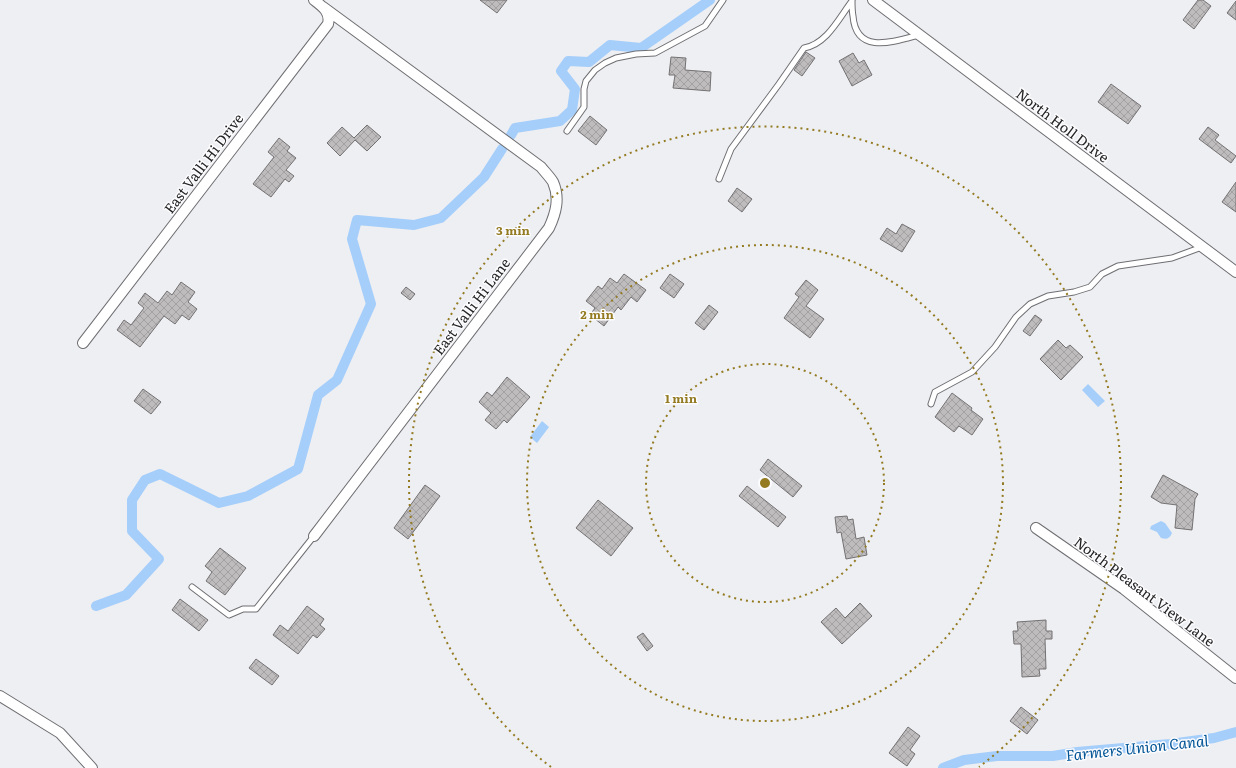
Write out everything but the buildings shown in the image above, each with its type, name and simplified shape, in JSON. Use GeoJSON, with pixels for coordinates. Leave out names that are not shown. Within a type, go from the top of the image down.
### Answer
{"type":"FeatureCollection","features":[{"type":"Feature","properties":{"kind":"street"},"geometry":{"type":"LineString","coordinates":[[314,0],[323,7]]}},
{"type":"Feature","properties":{"kind":"street","name":"North Holl Drive"},"geometry":{"type":"LineString","coordinates":[[873,0],[1236,272]]}},
{"type":"Feature","properties":{"kind":"street","name":"East Valli Hi Drive"},"geometry":{"type":"LineString","coordinates":[[83,343],[328,24],[328,14],[323,7]]}},
{"type":"Feature","properties":{"kind":"street","name":"East Valli Hi Lane"},"geometry":{"type":"LineString","coordinates":[[314,536],[549,228],[555,216],[557,202],[553,182],[541,167],[323,7]]}},
{"type":"Feature","properties":{"kind":"street","name":"North Pleasant View Lane"},"geometry":{"type":"LineString","coordinates":[[1036,528],[1124,589],[1236,678]]}},
{"type":"Feature","properties":{"kind":"street"},"geometry":{"type":"LineString","coordinates":[[0,696],[60,733],[92,768]]}},
{"type":"Feature","properties":{"kind":"lane"},"geometry":{"type":"LineString","coordinates":[[566,131],[584,107],[585,85],[589,76],[594,70],[616,58],[636,54],[655,53],[705,26],[723,0]]}},
{"type":"Feature","properties":{"kind":"lane"},"geometry":{"type":"LineString","coordinates":[[852,0],[854,26],[860,36],[870,42],[883,43],[920,35]]}},
{"type":"Feature","properties":{"kind":"lane"},"geometry":{"type":"LineString","coordinates":[[719,179],[731,149],[804,48],[810,47],[824,38],[852,0]]}},
{"type":"Feature","properties":{"kind":"lane"},"geometry":{"type":"LineString","coordinates":[[931,404],[934,392],[972,372],[995,347],[1016,317],[1030,304],[1048,296],[1074,292],[1090,287],[1102,274],[1118,266],[1172,258],[1202,247]]}},
{"type":"Feature","properties":{"kind":"lane"},"geometry":{"type":"LineString","coordinates":[[192,587],[229,615],[243,609],[256,609],[314,536]]}},
{"type":"Feature","properties":{"kind":"water"},"geometry":{"type":"Polygon","coordinates":[[[1088,384],[1105,401],[1098,407],[1082,390],[1088,384]]]}},
{"type":"Feature","properties":{"kind":"water"},"geometry":{"type":"Polygon","coordinates":[[[542,421],[549,427],[537,443],[530,437],[542,421]]]}},
{"type":"Feature","properties":{"kind":"water"},"geometry":{"type":"Polygon","coordinates":[[[1161,521],[1165,523],[1172,533],[1165,539],[1161,538],[1157,532],[1150,529],[1151,526],[1161,521]]]}},
{"type":"Feature","properties":{"kind":"waterway"},"geometry":{"type":"LineString","coordinates":[[511,135],[515,128],[560,121],[572,110],[575,89],[561,71],[568,61],[589,62],[610,45],[641,48],[710,0]]}},
{"type":"Feature","properties":{"kind":"waterway"},"geometry":{"type":"LineString","coordinates":[[96,606],[126,595],[159,559],[132,531],[132,500],[145,480],[160,474],[219,503],[248,496],[298,469],[318,395],[337,380],[371,304],[352,239],[357,220],[414,225],[441,218],[484,177],[502,149]]}},
{"type":"Feature","properties":{"kind":"waterway","name":"Farmers Union Canal"},"geometry":{"type":"LineString","coordinates":[[943,768],[964,760],[997,756],[1053,756],[1077,752],[1170,744],[1214,738],[1236,732]]}}]}
